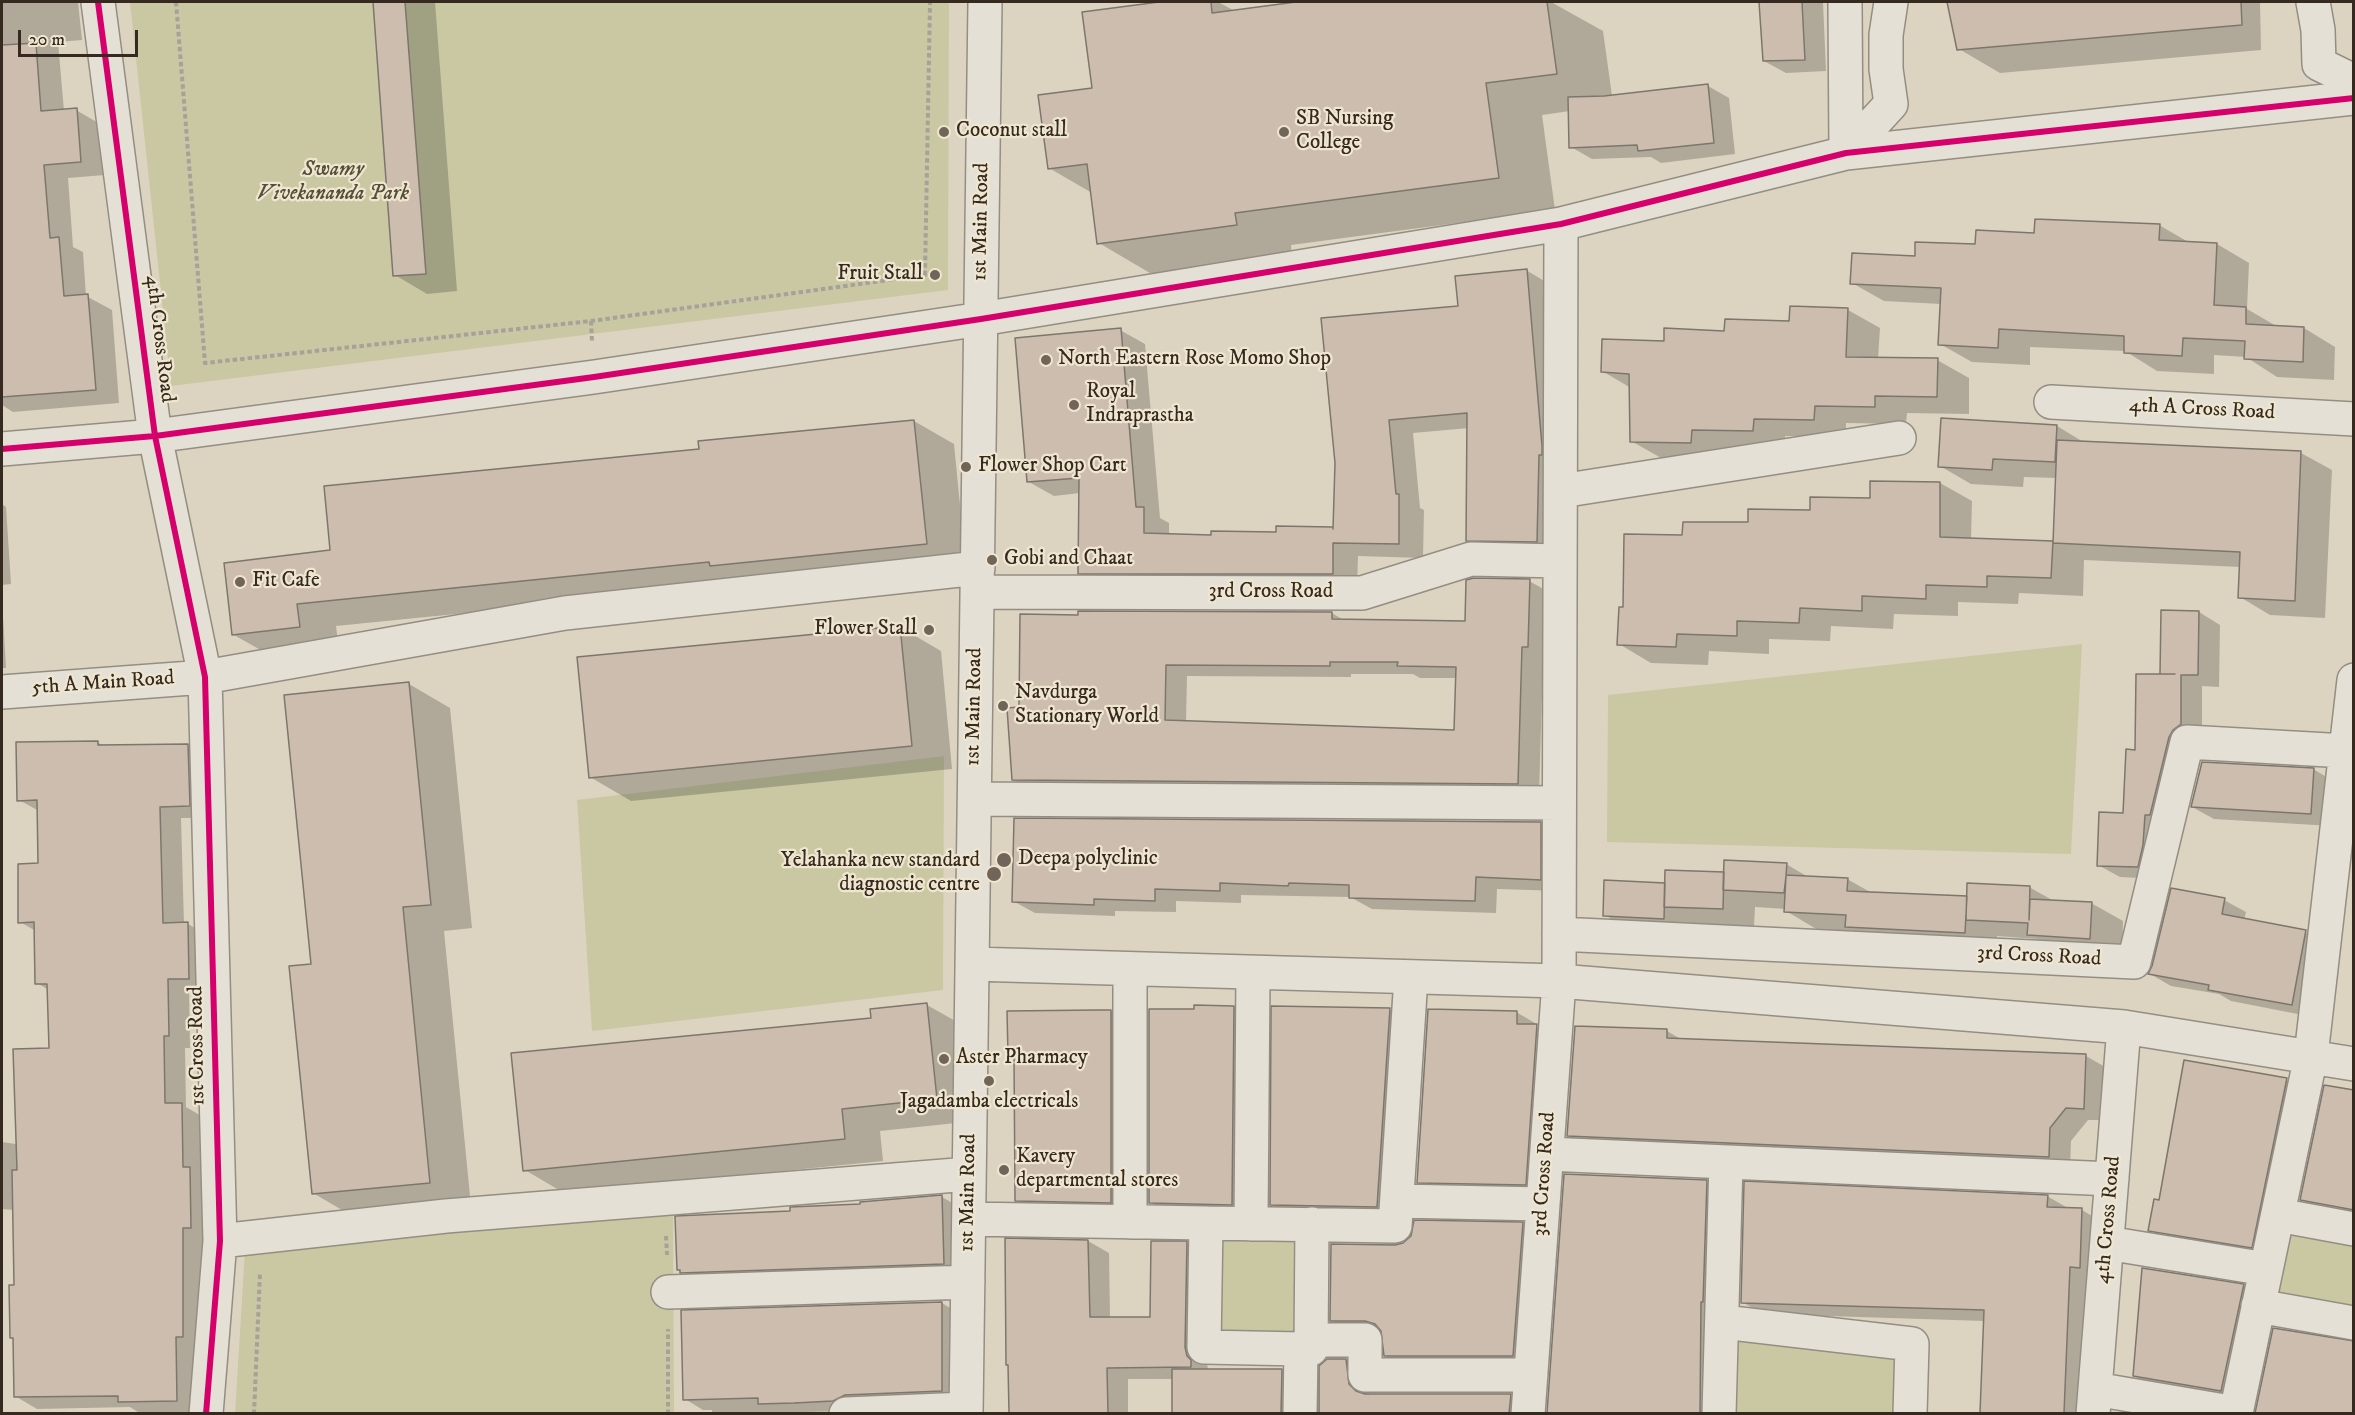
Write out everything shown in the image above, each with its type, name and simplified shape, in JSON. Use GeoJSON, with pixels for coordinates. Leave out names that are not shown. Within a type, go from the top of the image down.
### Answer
{"type":"FeatureCollection","features":[{"type":"Feature","properties":{"kind":"street","name":"4th Cross Road"},"geometry":{"type":"LineString","coordinates":[[98,2],[155,436],[205,677]]}},
{"type":"Feature","properties":{"kind":"street","name":"1st Main Road"},"geometry":{"type":"LineString","coordinates":[[966,1411],[985,2]]}},
{"type":"Feature","properties":{"kind":"street"},"geometry":{"type":"LineString","coordinates":[[1845,2],[1846,153]]}},
{"type":"Feature","properties":{"kind":"street"},"geometry":{"type":"LineString","coordinates":[[1846,153],[1891,104],[1886,58],[1886,35],[1891,2]]}},
{"type":"Feature","properties":{"kind":"street"},"geometry":{"type":"LineString","coordinates":[[2313,2],[2318,30],[2319,64],[2354,81]]}},
{"type":"Feature","properties":{"kind":"street"},"geometry":{"type":"LineString","coordinates":[[2,450],[155,436],[606,375],[981,319],[1561,224],[1846,153],[2354,98]]}},
{"type":"Feature","properties":{"kind":"street","name":"3rd Cross Road"},"geometry":{"type":"LineString","coordinates":[[1528,1413],[1559,981],[1561,224]]}},
{"type":"Feature","properties":{"kind":"street","name":"4th A Cross Road"},"geometry":{"type":"LineString","coordinates":[[2052,402],[2354,419]]}},
{"type":"Feature","properties":{"kind":"street"},"geometry":{"type":"LineString","coordinates":[[1561,491],[1899,438]]}},
{"type":"Feature","properties":{"kind":"street","name":"3rd Cross Road"},"geometry":{"type":"LineString","coordinates":[[205,677],[565,613],[977,580],[1362,593],[1471,559],[1560,561]]}},
{"type":"Feature","properties":{"kind":"street","name":"5th A Main Road"},"geometry":{"type":"LineString","coordinates":[[2,692],[205,677]]}},
{"type":"Feature","properties":{"kind":"street","name":"1st Cross Road"},"geometry":{"type":"LineString","coordinates":[[205,677],[220,1241],[206,1413]]}},
{"type":"Feature","properties":{"kind":"street"},"geometry":{"type":"LineString","coordinates":[[2094,1401],[2236,1413],[2311,1056],[2354,680]]}},
{"type":"Feature","properties":{"kind":"street","name":"3rd Cross Road"},"geometry":{"type":"LineString","coordinates":[[1559,934],[2134,962],[2187,742],[2346,751]]}},
{"type":"Feature","properties":{"kind":"street"},"geometry":{"type":"LineString","coordinates":[[975,799],[1559,803]]}},
{"type":"Feature","properties":{"kind":"street"},"geometry":{"type":"LineString","coordinates":[[972,964],[1559,981],[2124,1027],[2354,1064]]}},
{"type":"Feature","properties":{"kind":"street"},"geometry":{"type":"LineString","coordinates":[[1130,969],[1130,1222]]}},
{"type":"Feature","properties":{"kind":"street"},"geometry":{"type":"LineString","coordinates":[[1251,1224],[1253,973]]}},
{"type":"Feature","properties":{"kind":"street"},"geometry":{"type":"LineString","coordinates":[[969,1219],[1395,1226],[1411,977]]}},
{"type":"Feature","properties":{"kind":"street","name":"4th Cross Road"},"geometry":{"type":"LineString","coordinates":[[2094,1401],[2124,1027]]}},
{"type":"Feature","properties":{"kind":"street"},"geometry":{"type":"LineString","coordinates":[[1547,1154],[2112,1179]]}},
{"type":"Feature","properties":{"kind":"street"},"geometry":{"type":"LineString","coordinates":[[1719,1413],[1726,1162]]}},
{"type":"Feature","properties":{"kind":"street"},"geometry":{"type":"LineString","coordinates":[[220,1241],[446,1215],[969,1174]]}},
{"type":"Feature","properties":{"kind":"street"},"geometry":{"type":"LineString","coordinates":[[1397,1201],[1543,1204]]}},
{"type":"Feature","properties":{"kind":"street"},"geometry":{"type":"LineString","coordinates":[[2278,1215],[2354,1229]]}},
{"type":"Feature","properties":{"kind":"street"},"geometry":{"type":"LineString","coordinates":[[1206,1223],[1204,1347],[1365,1340],[1365,1375],[1531,1375]]}},
{"type":"Feature","properties":{"kind":"street"},"geometry":{"type":"LineString","coordinates":[[1300,1413],[1312,1224]]}},
{"type":"Feature","properties":{"kind":"street"},"geometry":{"type":"LineString","coordinates":[[2107,1243],[2266,1269]]}},
{"type":"Feature","properties":{"kind":"street"},"geometry":{"type":"LineString","coordinates":[[668,1292],[968,1282]]}},
{"type":"Feature","properties":{"kind":"street"},"geometry":{"type":"LineString","coordinates":[[2258,1306],[2354,1323]]}},
{"type":"Feature","properties":{"kind":"street"},"geometry":{"type":"LineString","coordinates":[[1723,1322],[1912,1344],[1910,1413]]}},
{"type":"Feature","properties":{"kind":"street"},"geometry":{"type":"LineString","coordinates":[[846,1413],[966,1411]]}},
{"type":"Feature","properties":{"kind":"path"},"geometry":{"type":"LineString","coordinates":[[176,2],[205,363],[591,321],[925,274],[930,2]]}},
{"type":"Feature","properties":{"kind":"path"},"geometry":{"type":"LineString","coordinates":[[254,1413],[261,1270]]}},
{"type":"Feature","properties":{"kind":"green space","name":"Swamy Vivekananda Park"},"geometry":{"type":"Polygon","coordinates":[[[130,2],[949,2],[948,290],[171,386],[130,2]]]}},
{"type":"Feature","properties":{"kind":"green space"},"geometry":{"type":"Polygon","coordinates":[[[2082,644],[2071,854],[1607,842],[1608,695],[2082,644]]]}},
{"type":"Feature","properties":{"kind":"green space"},"geometry":{"type":"Polygon","coordinates":[[[944,756],[943,990],[592,1031],[577,800],[944,756]]]}},
{"type":"Feature","properties":{"kind":"green space"},"geometry":{"type":"Polygon","coordinates":[[[673,1207],[674,1413],[235,1414],[245,1250],[673,1207]]]}},
{"type":"Feature","properties":{"kind":"green space"},"geometry":{"type":"Polygon","coordinates":[[[2291,1224],[2353,1235],[2353,1317],[2277,1304],[2291,1224]]]}},
{"type":"Feature","properties":{"kind":"green space"},"geometry":{"type":"Polygon","coordinates":[[[1213,1230],[1308,1231],[1307,1342],[1213,1341],[1213,1230]]]}},
{"type":"Feature","properties":{"kind":"green space"},"geometry":{"type":"Polygon","coordinates":[[[1736,1340],[1899,1353],[1897,1413],[1733,1414],[1736,1340]]]}},
{"type":"Feature","properties":{"kind":"building"},"geometry":{"type":"Polygon","coordinates":[[[373,2],[405,2],[426,274],[393,276],[373,2]]]}},
{"type":"Feature","properties":{"kind":"building","name":"SB Nursing College"},"geometry":{"type":"Polygon","coordinates":[[[1159,2],[1211,2],[1212,13],[1296,2],[1547,2],[1557,74],[1486,83],[1499,178],[1235,213],[1237,225],[1097,244],[1087,164],[1048,169],[1038,95],[1092,88],[1082,12],[1159,2]]]}},
{"type":"Feature","properties":{"kind":"building"},"geometry":{"type":"Polygon","coordinates":[[[1759,2],[1802,2],[1805,60],[1763,61],[1759,2]]]}},
{"type":"Feature","properties":{"kind":"building"},"geometry":{"type":"Polygon","coordinates":[[[1947,2],[2241,2],[2242,25],[1957,50],[1947,2]]]}},
{"type":"Feature","properties":{"kind":"building"},"geometry":{"type":"Polygon","coordinates":[[[36,43],[41,111],[77,108],[81,162],[44,165],[50,238],[59,237],[64,296],[88,294],[96,390],[2,397],[2,45],[36,43]]]}},
{"type":"Feature","properties":{"kind":"building"},"geometry":{"type":"Polygon","coordinates":[[[1708,84],[1714,143],[1638,151],[1637,145],[1569,148],[1568,97],[1604,96],[1708,84]]]}},
{"type":"Feature","properties":{"kind":"building"},"geometry":{"type":"Polygon","coordinates":[[[2035,219],[2160,224],[2159,240],[2217,243],[2214,305],[2246,307],[2246,324],[2304,327],[2303,362],[2244,359],[2245,341],[2183,338],[2182,356],[2124,353],[2124,336],[1999,329],[1998,348],[1938,345],[1941,288],[1850,284],[1852,253],[1915,256],[1915,242],[1975,244],[1976,230],[2034,233],[2035,219]]]}},
{"type":"Feature","properties":{"kind":"building"},"geometry":{"type":"Polygon","coordinates":[[[1527,269],[1542,446],[1542,455],[1539,455],[1537,542],[1466,541],[1467,413],[1389,420],[1396,494],[1399,494],[1399,544],[1333,543],[1333,574],[1078,574],[1079,478],[1027,482],[1015,338],[1121,328],[1136,507],[1144,507],[1144,533],[1211,535],[1211,531],[1276,532],[1276,526],[1333,527],[1333,529],[1335,463],[1321,318],[1458,306],[1455,276],[1527,269]]]}},
{"type":"Feature","properties":{"kind":"building"},"geometry":{"type":"Polygon","coordinates":[[[1790,306],[1848,308],[1846,357],[1938,358],[1937,397],[1875,396],[1875,407],[1815,406],[1814,420],[1754,419],[1753,431],[1692,430],[1691,443],[1630,442],[1629,374],[1601,372],[1602,339],[1664,341],[1664,328],[1724,331],[1725,319],[1789,321],[1790,306]]]}},
{"type":"Feature","properties":{"kind":"building"},"geometry":{"type":"Polygon","coordinates":[[[1941,418],[2057,425],[2055,462],[1993,459],[1992,470],[1938,467],[1941,418]]]}},
{"type":"Feature","properties":{"kind":"building"},"geometry":{"type":"Polygon","coordinates":[[[914,420],[927,544],[710,566],[709,562],[297,604],[300,627],[232,635],[224,563],[330,550],[324,486],[699,449],[698,441],[914,420]]]}},
{"type":"Feature","properties":{"kind":"building"},"geometry":{"type":"Polygon","coordinates":[[[2057,440],[2301,451],[2295,601],[2238,598],[2240,552],[2053,543],[2057,440]]]}},
{"type":"Feature","properties":{"kind":"building"},"geometry":{"type":"Polygon","coordinates":[[[1870,481],[1940,482],[1940,537],[2053,541],[2051,578],[1987,576],[1987,587],[1926,585],[1926,599],[1862,596],[1862,611],[1800,608],[1799,623],[1737,621],[1737,636],[1677,634],[1676,647],[1617,645],[1619,607],[1623,607],[1624,534],[1682,535],[1683,522],[1748,522],[1748,509],[1810,510],[1810,497],[1870,498],[1870,481]]]}},
{"type":"Feature","properties":{"kind":"building"},"geometry":{"type":"Polygon","coordinates":[[[1474,578],[1530,579],[1528,647],[1522,647],[1518,784],[1012,780],[1007,708],[1019,707],[1020,614],[1078,615],[1078,611],[1332,612],[1332,619],[1465,621],[1466,580],[1474,578]],[[1330,662],[1330,666],[1166,665],[1165,720],[1454,730],[1456,667],[1397,666],[1398,662],[1330,662]]]}},
{"type":"Feature","properties":{"kind":"building"},"geometry":{"type":"Polygon","coordinates":[[[2161,610],[2199,611],[2198,675],[2181,675],[2181,724],[2173,730],[2169,737],[2150,815],[2145,815],[2143,845],[2138,867],[2097,866],[2099,812],[2123,813],[2126,749],[2135,750],[2136,674],[2160,674],[2161,610]]]}},
{"type":"Feature","properties":{"kind":"building"},"geometry":{"type":"Polygon","coordinates":[[[900,626],[912,746],[589,778],[577,657],[900,626]]]}},
{"type":"Feature","properties":{"kind":"building"},"geometry":{"type":"Polygon","coordinates":[[[409,682],[431,905],[403,907],[430,1183],[312,1194],[289,966],[311,964],[284,695],[409,682]]]}},
{"type":"Feature","properties":{"kind":"building"},"geometry":{"type":"Polygon","coordinates":[[[98,741],[98,745],[188,744],[190,806],[160,807],[163,923],[188,922],[189,979],[168,979],[169,1036],[164,1036],[165,1103],[182,1103],[183,1167],[190,1167],[191,1228],[183,1228],[183,1337],[176,1337],[177,1401],[118,1402],[118,1396],[14,1397],[9,1285],[14,1285],[12,1170],[17,1170],[13,1049],[49,1048],[47,984],[35,984],[34,922],[18,923],[18,864],[38,863],[37,800],[17,801],[16,742],[98,741]]]}},
{"type":"Feature","properties":{"kind":"building"},"geometry":{"type":"Polygon","coordinates":[[[2202,762],[2314,768],[2311,814],[2191,807],[2202,762]]]}},
{"type":"Feature","properties":{"kind":"building"},"geometry":{"type":"Polygon","coordinates":[[[1014,818],[1541,822],[1541,880],[1476,877],[1475,901],[1349,898],[1349,885],[1289,883],[1288,886],[1220,883],[1220,891],[1155,889],[1155,901],[1094,899],[1094,905],[1012,902],[1014,818]]]}},
{"type":"Feature","properties":{"kind":"building"},"geometry":{"type":"Polygon","coordinates":[[[1724,860],[1787,863],[1786,875],[1848,878],[1847,891],[1967,896],[1965,933],[1845,927],[1846,915],[1784,912],[1786,876],[1784,893],[1723,890],[1724,860]]]}},
{"type":"Feature","properties":{"kind":"building"},"geometry":{"type":"Polygon","coordinates":[[[1665,870],[1724,872],[1723,909],[1664,907],[1665,870]]]}},
{"type":"Feature","properties":{"kind":"building"},"geometry":{"type":"Polygon","coordinates":[[[1604,880],[1665,883],[1664,919],[1603,916],[1604,880]]]}},
{"type":"Feature","properties":{"kind":"building"},"geometry":{"type":"Polygon","coordinates":[[[1967,883],[2030,886],[2029,920],[2030,899],[2092,902],[2090,939],[2027,935],[2028,923],[1966,920],[1967,883]]]}},
{"type":"Feature","properties":{"kind":"building"},"geometry":{"type":"Polygon","coordinates":[[[2171,888],[2225,898],[2222,914],[2306,930],[2292,1005],[2208,990],[2209,985],[2148,974],[2171,888]]]}},
{"type":"Feature","properties":{"kind":"building"},"geometry":{"type":"Polygon","coordinates":[[[927,1003],[937,1099],[842,1109],[845,1139],[523,1171],[511,1053],[871,1018],[870,1009],[927,1003]]]}},
{"type":"Feature","properties":{"kind":"building"},"geometry":{"type":"Polygon","coordinates":[[[1194,1005],[1234,1006],[1232,1205],[1149,1203],[1149,1009],[1194,1009],[1194,1005]]]}},
{"type":"Feature","properties":{"kind":"building"},"geometry":{"type":"Polygon","coordinates":[[[1271,1006],[1390,1008],[1377,1207],[1270,1205],[1271,1006]]]}},
{"type":"Feature","properties":{"kind":"building"},"geometry":{"type":"Polygon","coordinates":[[[1428,1009],[1517,1011],[1517,1024],[1537,1024],[1526,1185],[1417,1183],[1428,1009]]]}},
{"type":"Feature","properties":{"kind":"building"},"geometry":{"type":"Polygon","coordinates":[[[1111,1010],[1111,1203],[1015,1201],[1014,1056],[1008,1055],[1007,1011],[1111,1010]]]}},
{"type":"Feature","properties":{"kind":"building"},"geometry":{"type":"Polygon","coordinates":[[[1575,1026],[1667,1029],[1667,1038],[2086,1054],[2084,1109],[2066,1108],[2050,1128],[2049,1157],[1567,1136],[1575,1026]]]}},
{"type":"Feature","properties":{"kind":"building"},"geometry":{"type":"Polygon","coordinates":[[[2184,1060],[2287,1078],[2252,1248],[2148,1231],[2154,1199],[2159,1200],[2184,1060]]]}},
{"type":"Feature","properties":{"kind":"building"},"geometry":{"type":"Polygon","coordinates":[[[2324,1085],[2354,1090],[2354,1210],[2300,1200],[2324,1085]]]}},
{"type":"Feature","properties":{"kind":"building"},"geometry":{"type":"Polygon","coordinates":[[[1564,1174],[1707,1180],[1703,1302],[1701,1302],[1700,1413],[1547,1413],[1564,1174]]]}},
{"type":"Feature","properties":{"kind":"building"},"geometry":{"type":"Polygon","coordinates":[[[1744,1181],[2048,1195],[2047,1207],[2082,1208],[2080,1268],[2070,1267],[2064,1413],[1980,1413],[1984,1310],[1741,1303],[1744,1181]]]}},
{"type":"Feature","properties":{"kind":"building"},"geometry":{"type":"Polygon","coordinates":[[[942,1195],[944,1264],[680,1273],[680,1270],[677,1270],[675,1216],[790,1211],[790,1207],[860,1204],[860,1202],[942,1195]]]}},
{"type":"Feature","properties":{"kind":"building"},"geometry":{"type":"Polygon","coordinates":[[[1414,1220],[1523,1222],[1513,1356],[1384,1356],[1381,1331],[1375,1324],[1365,1321],[1330,1321],[1331,1244],[1395,1245],[1403,1243],[1411,1236],[1414,1220]]]}},
{"type":"Feature","properties":{"kind":"building"},"geometry":{"type":"Polygon","coordinates":[[[1005,1238],[1088,1240],[1090,1317],[1150,1317],[1151,1241],[1187,1241],[1185,1347],[1187,1356],[1191,1360],[1191,1367],[1107,1368],[1108,1413],[1009,1413],[1008,1365],[1006,1365],[1005,1238]]]}},
{"type":"Feature","properties":{"kind":"building"},"geometry":{"type":"Polygon","coordinates":[[[2142,1268],[2244,1284],[2221,1391],[2133,1376],[2142,1268]]]}},
{"type":"Feature","properties":{"kind":"building"},"geometry":{"type":"Polygon","coordinates":[[[942,1302],[942,1391],[845,1395],[833,1401],[794,1403],[758,1404],[758,1398],[683,1400],[681,1310],[942,1302]]]}},
{"type":"Feature","properties":{"kind":"building"},"geometry":{"type":"Polygon","coordinates":[[[2273,1328],[2354,1341],[2354,1413],[2255,1413],[2273,1328]]]}},
{"type":"Feature","properties":{"kind":"building"},"geometry":{"type":"Polygon","coordinates":[[[1327,1359],[1346,1359],[1349,1384],[1356,1391],[1365,1394],[1511,1394],[1509,1413],[1319,1413],[1319,1366],[1327,1359]]]}},
{"type":"Feature","properties":{"kind":"building"},"geometry":{"type":"Polygon","coordinates":[[[1172,1369],[1282,1369],[1281,1413],[1172,1413],[1172,1369]]]}},
{"type":"Feature","properties":{"kind":"cycle path"},"geometry":{"type":"LineString","coordinates":[[98,2],[155,436],[205,677],[220,1241],[206,1414]]}},
{"type":"Feature","properties":{"kind":"cycle path"},"geometry":{"type":"LineString","coordinates":[[2,449],[155,436],[594,377],[981,319],[1561,224],[1846,153],[2354,98]]}},
{"type":"Feature","properties":{"kind":"place","name":"Coconut stall"},"geometry":{"type":"Point","coordinates":[944,132]}},
{"type":"Feature","properties":{"kind":"place","name":"SB Nursing College"},"geometry":{"type":"Point","coordinates":[1284,132]}},
{"type":"Feature","properties":{"kind":"place","name":"Fruit Stall"},"geometry":{"type":"Point","coordinates":[935,275]}},
{"type":"Feature","properties":{"kind":"place","name":"North Eastern Rose Momo Shop"},"geometry":{"type":"Point","coordinates":[1046,360]}},
{"type":"Feature","properties":{"kind":"place","name":"Royal Indraprastha"},"geometry":{"type":"Point","coordinates":[1074,405]}},
{"type":"Feature","properties":{"kind":"place","name":"Flower Shop Cart"},"geometry":{"type":"Point","coordinates":[966,467]}},
{"type":"Feature","properties":{"kind":"place","name":"Gobi and Chaat"},"geometry":{"type":"Point","coordinates":[992,560]}},
{"type":"Feature","properties":{"kind":"place","name":"Fit Cafe"},"geometry":{"type":"Point","coordinates":[240,582]}},
{"type":"Feature","properties":{"kind":"place","name":"Flower Stall"},"geometry":{"type":"Point","coordinates":[929,630]}},
{"type":"Feature","properties":{"kind":"place","name":"Navdurga Stationary World"},"geometry":{"type":"Point","coordinates":[1003,706]}},
{"type":"Feature","properties":{"kind":"place","name":"Deepa polyclinic"},"geometry":{"type":"Point","coordinates":[1004,860]}},
{"type":"Feature","properties":{"kind":"place","name":"Yelahanka new standard diagnostic centre"},"geometry":{"type":"Point","coordinates":[994,874]}},
{"type":"Feature","properties":{"kind":"place","name":"Aster Pharmacy"},"geometry":{"type":"Point","coordinates":[944,1059]}},
{"type":"Feature","properties":{"kind":"place","name":"Jagadamba electricals"},"geometry":{"type":"Point","coordinates":[989,1081]}},
{"type":"Feature","properties":{"kind":"place","name":"Kavery departmental stores"},"geometry":{"type":"Point","coordinates":[1004,1170]}}]}
